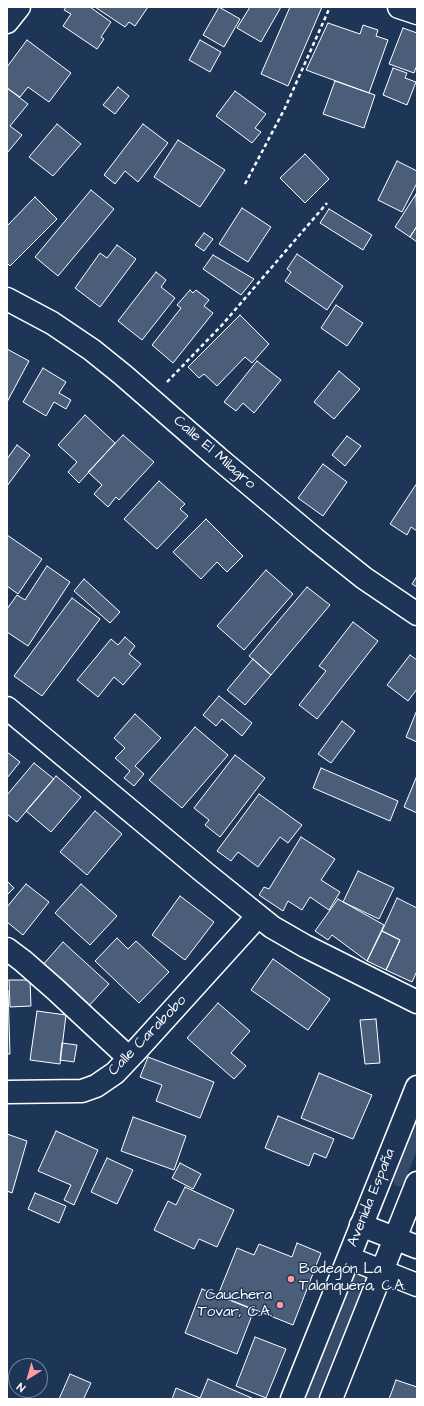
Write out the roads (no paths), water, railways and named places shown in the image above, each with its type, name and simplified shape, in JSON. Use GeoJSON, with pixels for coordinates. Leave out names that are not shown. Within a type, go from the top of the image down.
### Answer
{"type":"FeatureCollection","features":[{"type":"Feature","properties":{"kind":"street"},"geometry":{"type":"LineString","coordinates":[[7,22],[19,7]]}},
{"type":"Feature","properties":{"kind":"street"},"geometry":{"type":"LineString","coordinates":[[399,7],[417,13]]}},
{"type":"Feature","properties":{"kind":"street","name":"Calle El Milagro"},"geometry":{"type":"LineString","coordinates":[[7,300],[52,323],[123,374],[218,458],[315,539],[364,578],[417,614]]}},
{"type":"Feature","properties":{"kind":"street"},"geometry":{"type":"LineString","coordinates":[[7,708],[272,927],[305,946],[417,1002]]}},
{"type":"Feature","properties":{"kind":"street","name":"Calle Carabobo"},"geometry":{"type":"LineString","coordinates":[[7,1092],[82,1091],[96,1086],[115,1073],[258,916]]}},
{"type":"Feature","properties":{"kind":"street"},"geometry":{"type":"LineString","coordinates":[[7,949],[50,985],[129,1058]]}},
{"type":"Feature","properties":{"kind":"street","name":"Avenida España"},"geometry":{"type":"LineString","coordinates":[[292,1399],[417,1086]]}},
{"type":"Feature","properties":{"kind":"street"},"geometry":{"type":"LineString","coordinates":[[331,1399],[417,1183]]}},
{"type":"Feature","properties":{"kind":"street"},"geometry":{"type":"LineString","coordinates":[[361,1225],[417,1247]]}},
{"type":"Feature","properties":{"kind":"street"},"geometry":{"type":"LineString","coordinates":[[348,1258],[417,1285]]}},
{"type":"Feature","properties":{"kind":"place","name":"Bodegón La Talanquera, C.A."},"geometry":{"type":"Point","coordinates":[291,1279]}},
{"type":"Feature","properties":{"kind":"place","name":"Cauchera Tovar, C.A."},"geometry":{"type":"Point","coordinates":[280,1305]}}]}
